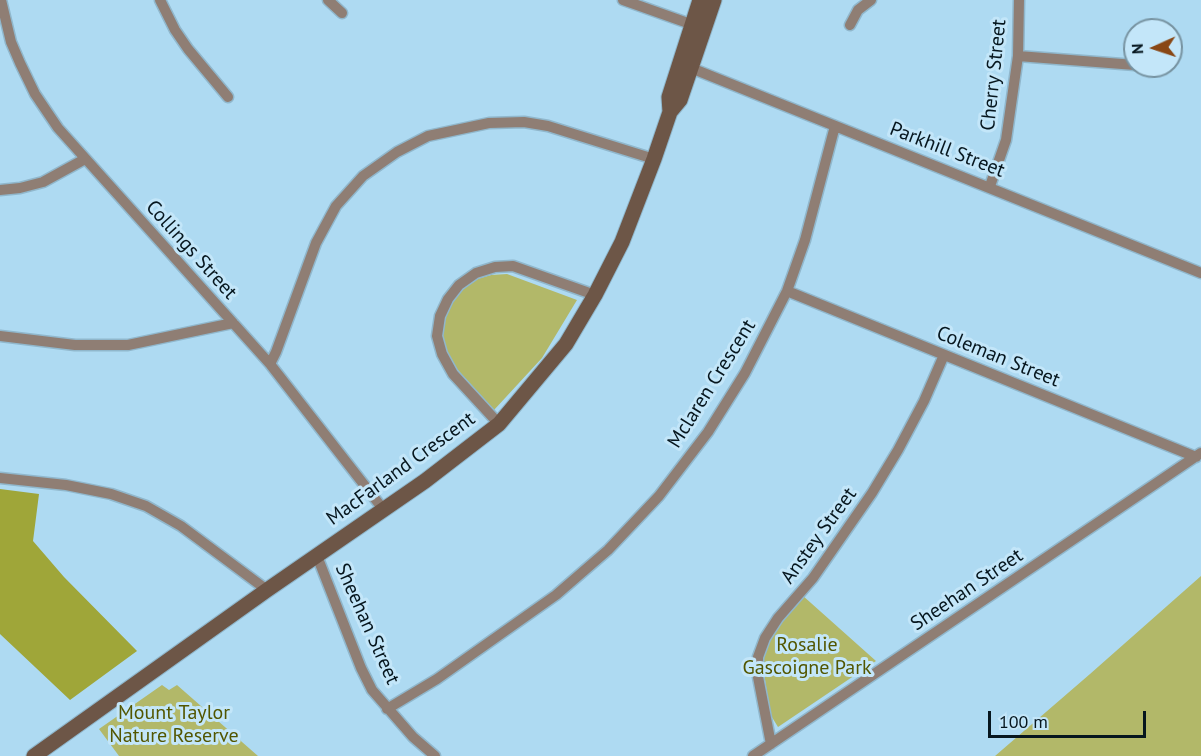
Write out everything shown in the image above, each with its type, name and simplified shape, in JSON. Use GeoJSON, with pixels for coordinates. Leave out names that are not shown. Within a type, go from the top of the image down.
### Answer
{"type":"FeatureCollection","features":[{"type":"Feature","properties":{"kind":"street","name":"Collings Street"},"geometry":{"type":"LineString","coordinates":[[1,0],[2,15],[11,42],[35,94],[58,128],[270,364],[383,509]]}},
{"type":"Feature","properties":{"kind":"street"},"geometry":{"type":"LineString","coordinates":[[160,0],[175,30],[228,97]]}},
{"type":"Feature","properties":{"kind":"street"},"geometry":{"type":"LineString","coordinates":[[328,0],[342,13]]}},
{"type":"Feature","properties":{"kind":"street"},"geometry":{"type":"LineString","coordinates":[[623,0],[698,27]]}},
{"type":"Feature","properties":{"kind":"street","name":"MacFarland Crescent"},"geometry":{"type":"LineString","coordinates":[[34,756],[454,459],[499,424],[566,344],[595,295],[622,242],[670,112],[669,97],[686,66],[698,27],[700,0]]}},
{"type":"Feature","properties":{"kind":"street","name":"MacFarland Crescent"},"geometry":{"type":"LineString","coordinates":[[698,27],[714,0]]}},
{"type":"Feature","properties":{"kind":"street"},"geometry":{"type":"LineString","coordinates":[[850,25],[858,10],[871,0]]}},
{"type":"Feature","properties":{"kind":"street","name":"Cherry Street"},"geometry":{"type":"LineString","coordinates":[[990,186],[1006,140],[1018,56],[1019,0]]}},
{"type":"Feature","properties":{"kind":"street"},"geometry":{"type":"LineString","coordinates":[[1018,56],[1123,64]]}},
{"type":"Feature","properties":{"kind":"street","name":"Parkhill Street"},"geometry":{"type":"LineString","coordinates":[[686,66],[990,186],[1201,273]]}},
{"type":"Feature","properties":{"kind":"street"},"geometry":{"type":"LineString","coordinates":[[270,364],[316,243],[336,206],[363,176],[397,152],[428,136],[489,123],[524,122],[548,126],[654,159]]}},
{"type":"Feature","properties":{"kind":"street","name":"Mclaren Crescent"},"geometry":{"type":"LineString","coordinates":[[387,709],[437,679],[556,595],[608,550],[659,496],[708,432],[745,373],[787,291],[805,240],[835,126]]}},
{"type":"Feature","properties":{"kind":"street"},"geometry":{"type":"LineString","coordinates":[[0,190],[43,182],[85,159]]}},
{"type":"Feature","properties":{"kind":"street"},"geometry":{"type":"LineString","coordinates":[[499,424],[453,374],[442,354],[437,336],[440,316],[448,299],[459,285],[476,273],[495,267],[513,266],[595,295]]}},
{"type":"Feature","properties":{"kind":"street","name":"Coleman Street"},"geometry":{"type":"LineString","coordinates":[[787,291],[1198,455]]}},
{"type":"Feature","properties":{"kind":"street"},"geometry":{"type":"LineString","coordinates":[[0,336],[75,345],[119,346],[233,323]]}},
{"type":"Feature","properties":{"kind":"street","name":"Anstey Street"},"geometry":{"type":"LineString","coordinates":[[771,744],[758,677],[758,657],[765,638],[778,618],[820,569],[872,494],[904,440],[944,355]]}},
{"type":"Feature","properties":{"kind":"street","name":"Sheehan Street"},"geometry":{"type":"LineString","coordinates":[[753,756],[1198,455]]}},
{"type":"Feature","properties":{"kind":"street"},"geometry":{"type":"LineString","coordinates":[[0,478],[77,487],[111,494],[146,506],[181,526],[267,590]]}},
{"type":"Feature","properties":{"kind":"street","name":"Sheehan Street"},"geometry":{"type":"LineString","coordinates":[[318,556],[372,690],[413,737],[435,756]]}},
{"type":"Feature","properties":{"kind":"green space"},"geometry":{"type":"Polygon","coordinates":[[[507,274],[577,300],[542,358],[494,410],[455,367],[445,351],[441,335],[450,302],[460,290],[474,280],[491,275],[507,274]]]}},
{"type":"Feature","properties":{"kind":"green space"},"geometry":{"type":"Polygon","coordinates":[[[0,489],[39,494],[33,541],[64,577],[137,651],[70,700],[0,634],[0,489]]]}},
{"type":"Feature","properties":{"kind":"green space"},"geometry":{"type":"Polygon","coordinates":[[[1201,576],[1201,756],[995,756],[1090,674],[1201,576]]]}},
{"type":"Feature","properties":{"kind":"green space","name":"Rosalie Gascoigne Park"},"geometry":{"type":"Polygon","coordinates":[[[802,595],[876,661],[778,727],[770,714],[762,659],[767,639],[802,595]]]}},
{"type":"Feature","properties":{"kind":"green space","name":"Mount Taylor Nature Reserve"},"geometry":{"type":"Polygon","coordinates":[[[162,685],[169,690],[177,685],[258,756],[119,756],[99,729],[162,685]]]}}]}
